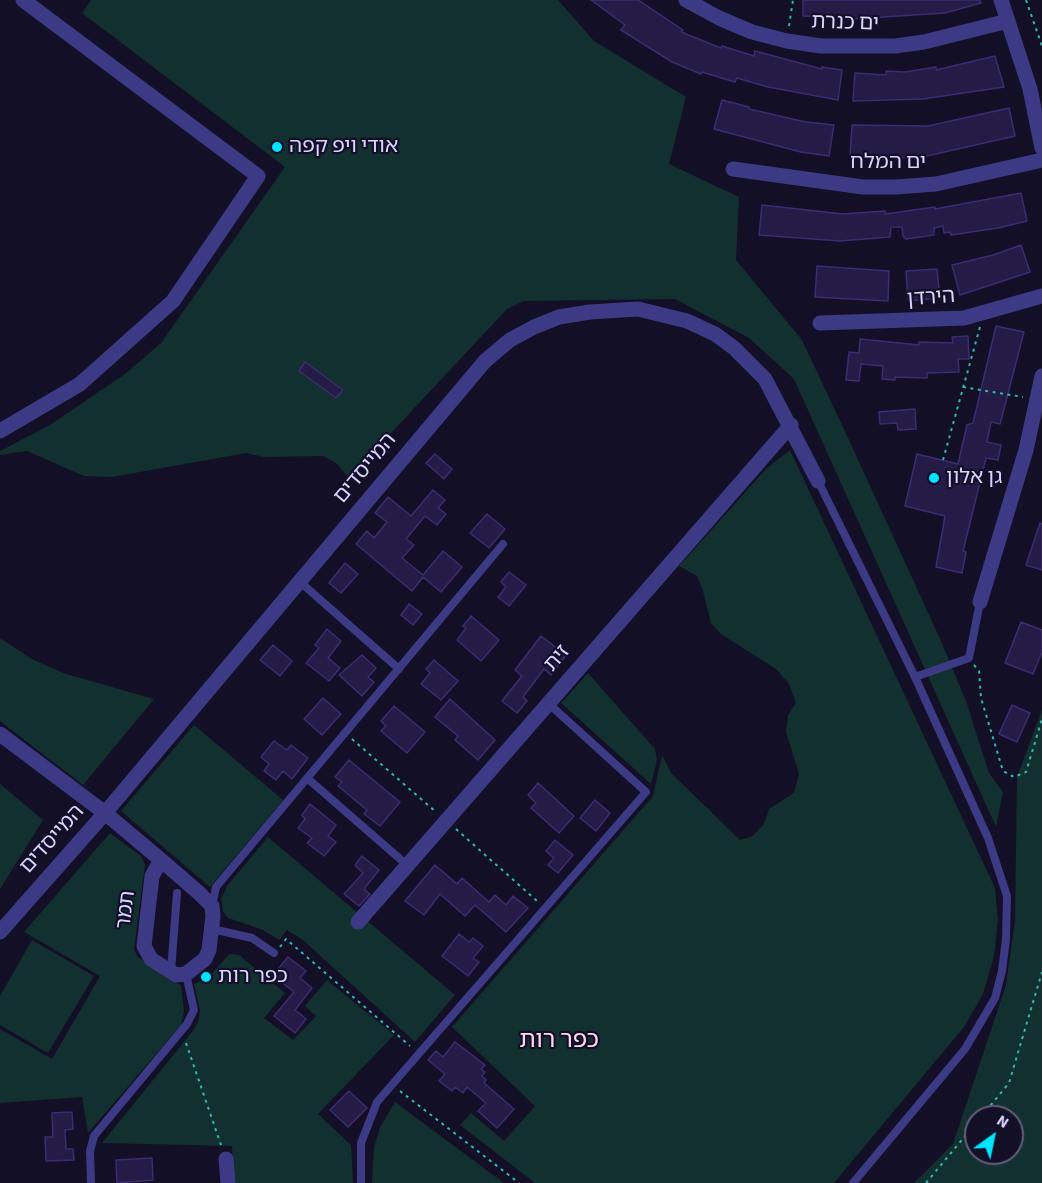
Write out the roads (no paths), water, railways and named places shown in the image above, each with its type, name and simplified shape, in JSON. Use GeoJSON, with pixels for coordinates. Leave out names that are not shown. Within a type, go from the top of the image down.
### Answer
{"type":"FeatureCollection","features":[{"type":"Feature","properties":{"kind":"street"},"geometry":{"type":"LineString","coordinates":[[0,431],[80,384],[172,301],[258,176],[23,0]]}},
{"type":"Feature","properties":{"kind":"street","name":"ים כנרת"},"geometry":{"type":"LineString","coordinates":[[686,0],[719,18],[787,41],[857,48],[924,42],[1008,21]]}},
{"type":"Feature","properties":{"kind":"street"},"geometry":{"type":"LineString","coordinates":[[1001,0],[1029,89],[1042,148]]}},
{"type":"Feature","properties":{"kind":"street","name":"ים המלח"},"geometry":{"type":"LineString","coordinates":[[733,169],[843,184],[896,188],[946,182],[1042,160]]}},
{"type":"Feature","properties":{"kind":"street","name":"הירדן"},"geometry":{"type":"LineString","coordinates":[[820,323],[930,321],[984,315],[1042,296]]}},
{"type":"Feature","properties":{"kind":"street","name":"המייסדים"},"geometry":{"type":"LineString","coordinates":[[0,932],[105,813],[485,361],[510,340],[559,317],[590,312],[638,309],[687,321],[715,334],[734,348],[765,379],[818,481]]}},
{"type":"Feature","properties":{"kind":"street"},"geometry":{"type":"LineString","coordinates":[[980,602],[1026,450],[1042,376]]}},
{"type":"Feature","properties":{"kind":"street","name":"זית"},"geometry":{"type":"LineString","coordinates":[[358,922],[791,426]]}},
{"type":"Feature","properties":{"kind":"street"},"geometry":{"type":"LineString","coordinates":[[0,734],[105,813],[212,906],[212,929],[209,950],[205,959],[178,973]]}},
{"type":"Feature","properties":{"kind":"street","name":"תמר"},"geometry":{"type":"LineString","coordinates":[[161,860],[152,876],[144,946],[152,959],[178,973]]}},
{"type":"Feature","properties":{"kind":"street"},"geometry":{"type":"LineString","coordinates":[[226,1159],[228,1183]]}},
{"type":"Feature","properties":{"kind":"lane"},"geometry":{"type":"LineString","coordinates":[[818,481],[915,677],[988,838],[1004,881],[1007,896],[1006,939],[1002,971],[995,998],[965,1049],[853,1183]]}},
{"type":"Feature","properties":{"kind":"lane"},"geometry":{"type":"LineString","coordinates":[[212,906],[216,887],[503,544]]}},
{"type":"Feature","properties":{"kind":"lane"},"geometry":{"type":"LineString","coordinates":[[299,581],[399,669]]}},
{"type":"Feature","properties":{"kind":"lane"},"geometry":{"type":"LineString","coordinates":[[915,677],[969,658],[980,602]]}},
{"type":"Feature","properties":{"kind":"lane"},"geometry":{"type":"LineString","coordinates":[[361,1183],[361,1143],[377,1102],[646,792],[548,703]]}},
{"type":"Feature","properties":{"kind":"lane"},"geometry":{"type":"LineString","coordinates":[[307,778],[407,865]]}},
{"type":"Feature","properties":{"kind":"lane"},"geometry":{"type":"LineString","coordinates":[[91,1183],[90,1151],[94,1136],[182,1031],[194,1010],[178,973],[177,893]]}},
{"type":"Feature","properties":{"kind":"lane"},"geometry":{"type":"LineString","coordinates":[[212,929],[252,938],[274,953]]}},
{"type":"Feature","properties":{"kind":"place","name":"אודי ויפ קפה"},"geometry":{"type":"Point","coordinates":[277,147]}},
{"type":"Feature","properties":{"kind":"place","name":"גן אלון"},"geometry":{"type":"Point","coordinates":[934,478]}},
{"type":"Feature","properties":{"kind":"place","name":"כפר רות"},"geometry":{"type":"Point","coordinates":[206,977]}},
{"type":"Feature","properties":{"kind":"district","name":"כפר רות"},"geometry":{"type":"Point","coordinates":[559,1042]}}]}
